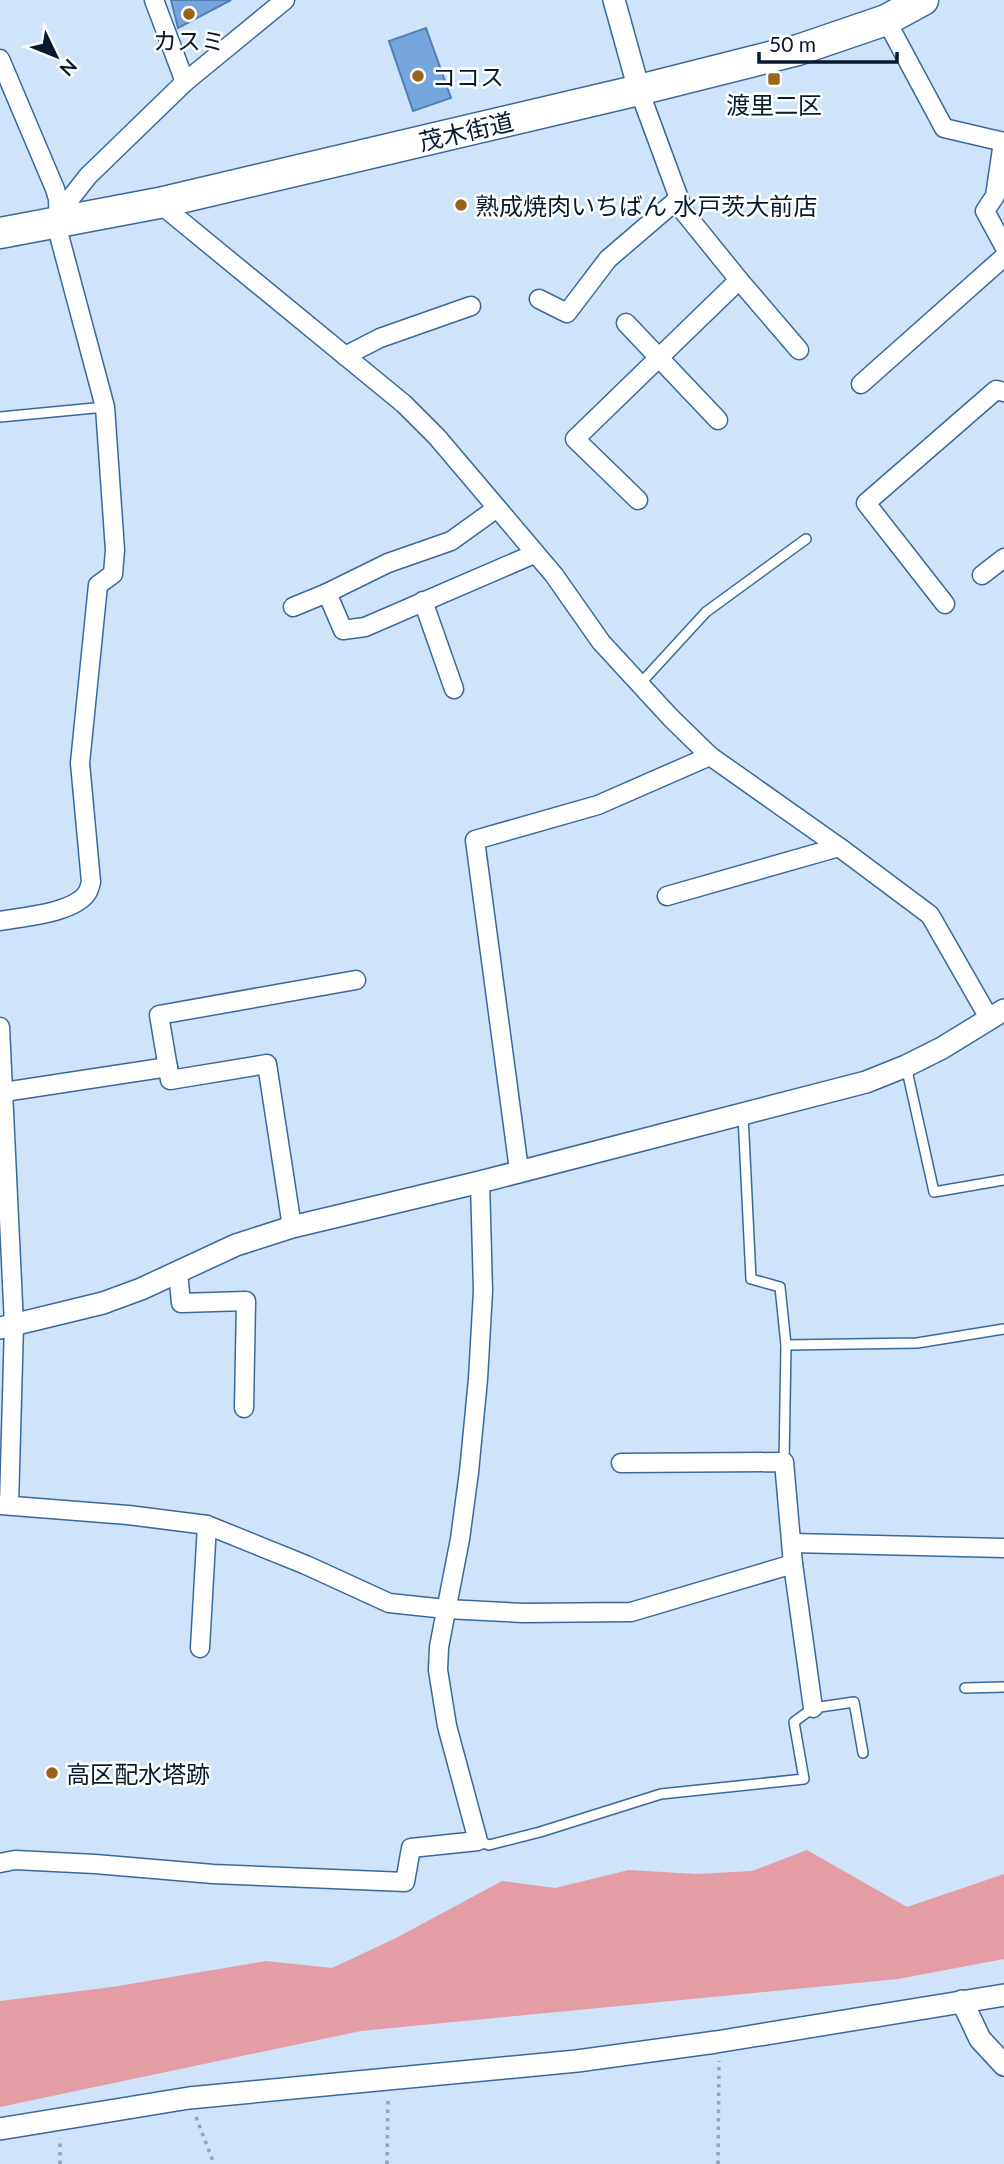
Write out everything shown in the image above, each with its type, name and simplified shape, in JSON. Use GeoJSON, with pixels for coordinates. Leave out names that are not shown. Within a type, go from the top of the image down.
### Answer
{"type":"FeatureCollection","features":[{"type":"Feature","properties":{"kind":"highway","name":"茂木街道"},"geometry":{"type":"LineString","coordinates":[[0,233],[159,203],[798,50],[886,20],[923,0]]}},
{"type":"Feature","properties":{"kind":"street"},"geometry":{"type":"LineString","coordinates":[[154,0],[186,82]]}},
{"type":"Feature","properties":{"kind":"street"},"geometry":{"type":"LineString","coordinates":[[60,222],[76,190],[186,82],[285,0]]}},
{"type":"Feature","properties":{"kind":"street"},"geometry":{"type":"LineString","coordinates":[[614,0],[639,90],[684,212],[799,350]]}},
{"type":"Feature","properties":{"kind":"street"},"geometry":{"type":"LineString","coordinates":[[861,384],[1003,258],[985,211],[995,196],[1004,142],[944,128],[886,20]]}},
{"type":"Feature","properties":{"kind":"street"},"geometry":{"type":"LineString","coordinates":[[0,60],[58,199],[59,235],[105,407],[115,550],[113,574],[98,585],[80,763],[91,882],[87,894],[75,903],[47,913],[0,921]]}},
{"type":"Feature","properties":{"kind":"street"},"geometry":{"type":"LineString","coordinates":[[539,299],[567,313],[608,259],[678,199]]}},
{"type":"Feature","properties":{"kind":"street"},"geometry":{"type":"LineString","coordinates":[[7,1326],[103,1303],[141,1289],[236,1245],[292,1227],[480,1182],[866,1082],[942,1048],[996,1014],[930,915],[839,846],[710,755],[639,685],[601,642],[554,575],[437,437],[404,404],[159,203]]}},
{"type":"Feature","properties":{"kind":"street"},"geometry":{"type":"LineString","coordinates":[[638,499],[575,439],[739,281]]}},
{"type":"Feature","properties":{"kind":"street"},"geometry":{"type":"LineString","coordinates":[[345,356],[380,338],[471,306]]}},
{"type":"Feature","properties":{"kind":"street"},"geometry":{"type":"LineString","coordinates":[[626,323],[718,420]]}},
{"type":"Feature","properties":{"kind":"street"},"geometry":{"type":"LineString","coordinates":[[944,604],[866,503],[996,390],[1004,392]]}},
{"type":"Feature","properties":{"kind":"street"},"geometry":{"type":"LineString","coordinates":[[293,607],[388,563],[451,541],[497,508]]}},
{"type":"Feature","properties":{"kind":"street"},"geometry":{"type":"LineString","coordinates":[[327,593],[343,630],[366,626],[534,554]]}},
{"type":"Feature","properties":{"kind":"street"},"geometry":{"type":"LineString","coordinates":[[982,575],[1004,558]]}},
{"type":"Feature","properties":{"kind":"street"},"geometry":{"type":"LineString","coordinates":[[423,601],[454,689]]}},
{"type":"Feature","properties":{"kind":"street"},"geometry":{"type":"LineString","coordinates":[[519,1170],[475,840],[598,805],[710,755]]}},
{"type":"Feature","properties":{"kind":"street"},"geometry":{"type":"LineString","coordinates":[[667,896],[839,846]]}},
{"type":"Feature","properties":{"kind":"street"},"geometry":{"type":"LineString","coordinates":[[292,1227],[267,1064],[170,1080],[159,1015],[356,980]]}},
{"type":"Feature","properties":{"kind":"street"},"geometry":{"type":"LineString","coordinates":[[0,1027],[4,1092],[7,1326],[5,1505],[207,1525],[306,1565],[389,1603],[446,1609],[523,1613],[631,1612],[793,1564]]}},
{"type":"Feature","properties":{"kind":"street"},"geometry":{"type":"LineString","coordinates":[[4,1092],[168,1067]]}},
{"type":"Feature","properties":{"kind":"street"},"geometry":{"type":"LineString","coordinates":[[0,1863],[15,1860],[82,1863],[213,1874],[405,1882],[411,1848],[478,1841],[447,1726],[438,1670],[439,1647],[469,1472],[478,1379],[483,1291],[480,1182]]}},
{"type":"Feature","properties":{"kind":"street"},"geometry":{"type":"LineString","coordinates":[[178,1272],[181,1303],[246,1301],[244,1408]]}},
{"type":"Feature","properties":{"kind":"street"},"geometry":{"type":"LineString","coordinates":[[621,1462],[784,1462],[793,1564],[813,1708]]}},
{"type":"Feature","properties":{"kind":"street"},"geometry":{"type":"LineString","coordinates":[[200,1648],[207,1525]]}},
{"type":"Feature","properties":{"kind":"street"},"geometry":{"type":"LineString","coordinates":[[792,1543],[1004,1548]]}},
{"type":"Feature","properties":{"kind":"street"},"geometry":{"type":"LineString","coordinates":[[0,2129],[189,2098],[577,2061],[716,2042],[1004,1995]]}},
{"type":"Feature","properties":{"kind":"street"},"geometry":{"type":"LineString","coordinates":[[962,2001],[979,2039],[1004,2065]]}},
{"type":"Feature","properties":{"kind":"lane"},"geometry":{"type":"LineString","coordinates":[[0,417],[105,407]]}},
{"type":"Feature","properties":{"kind":"lane"},"geometry":{"type":"LineString","coordinates":[[639,685],[706,612],[806,539]]}},
{"type":"Feature","properties":{"kind":"lane"},"geometry":{"type":"LineString","coordinates":[[906,1066],[934,1192],[1004,1180]]}},
{"type":"Feature","properties":{"kind":"lane"},"geometry":{"type":"LineString","coordinates":[[743,1115],[751,1279],[780,1287],[786,1345],[784,1462]]}},
{"type":"Feature","properties":{"kind":"lane"},"geometry":{"type":"LineString","coordinates":[[786,1345],[918,1343],[1004,1329]]}},
{"type":"Feature","properties":{"kind":"lane"},"geometry":{"type":"LineString","coordinates":[[965,1688],[1004,1687]]}},
{"type":"Feature","properties":{"kind":"lane"},"geometry":{"type":"LineString","coordinates":[[478,1841],[489,1845],[540,1832],[661,1794],[804,1779],[794,1722],[813,1708],[854,1702],[863,1753]]}},
{"type":"Feature","properties":{"kind":"path"},"geometry":{"type":"LineString","coordinates":[[716,2042],[720,2069],[718,2164]]}},
{"type":"Feature","properties":{"kind":"path"},"geometry":{"type":"LineString","coordinates":[[387,2164],[388,2079]]}},
{"type":"Feature","properties":{"kind":"path"},"geometry":{"type":"LineString","coordinates":[[189,2098],[215,2164]]}},
{"type":"Feature","properties":{"kind":"path"},"geometry":{"type":"LineString","coordinates":[[59,2119],[60,2164]]}},
{"type":"Feature","properties":{"kind":"shaded area"},"geometry":{"type":"Polygon","coordinates":[[[807,1850],[907,1907],[1004,1874],[1004,1959],[898,1979],[361,2031],[0,2107],[0,2001],[112,1987],[266,1961],[332,1968],[396,1938],[502,1881],[555,1888],[629,1870],[696,1874],[752,1871],[807,1850]]]}},
{"type":"Feature","properties":{"kind":"building","name":"カスミ"},"geometry":{"type":"Polygon","coordinates":[[[171,0],[231,0],[178,28],[171,0]]]}},
{"type":"Feature","properties":{"kind":"building"},"geometry":{"type":"Polygon","coordinates":[[[426,28],[451,98],[413,111],[389,41],[426,28]]]}},
{"type":"Feature","properties":{"kind":"place","name":"カスミ"},"geometry":{"type":"Point","coordinates":[189,14]}},
{"type":"Feature","properties":{"kind":"place","name":"ココス"},"geometry":{"type":"Point","coordinates":[418,76]}},
{"type":"Feature","properties":{"kind":"place","name":"渡里二区"},"geometry":{"type":"Point","coordinates":[774,79]}},
{"type":"Feature","properties":{"kind":"place","name":"熟成焼肉いちばん 水戸茨大前店"},"geometry":{"type":"Point","coordinates":[461,205]}},
{"type":"Feature","properties":{"kind":"place","name":"高区配水塔跡"},"geometry":{"type":"Point","coordinates":[52,1773]}}]}
